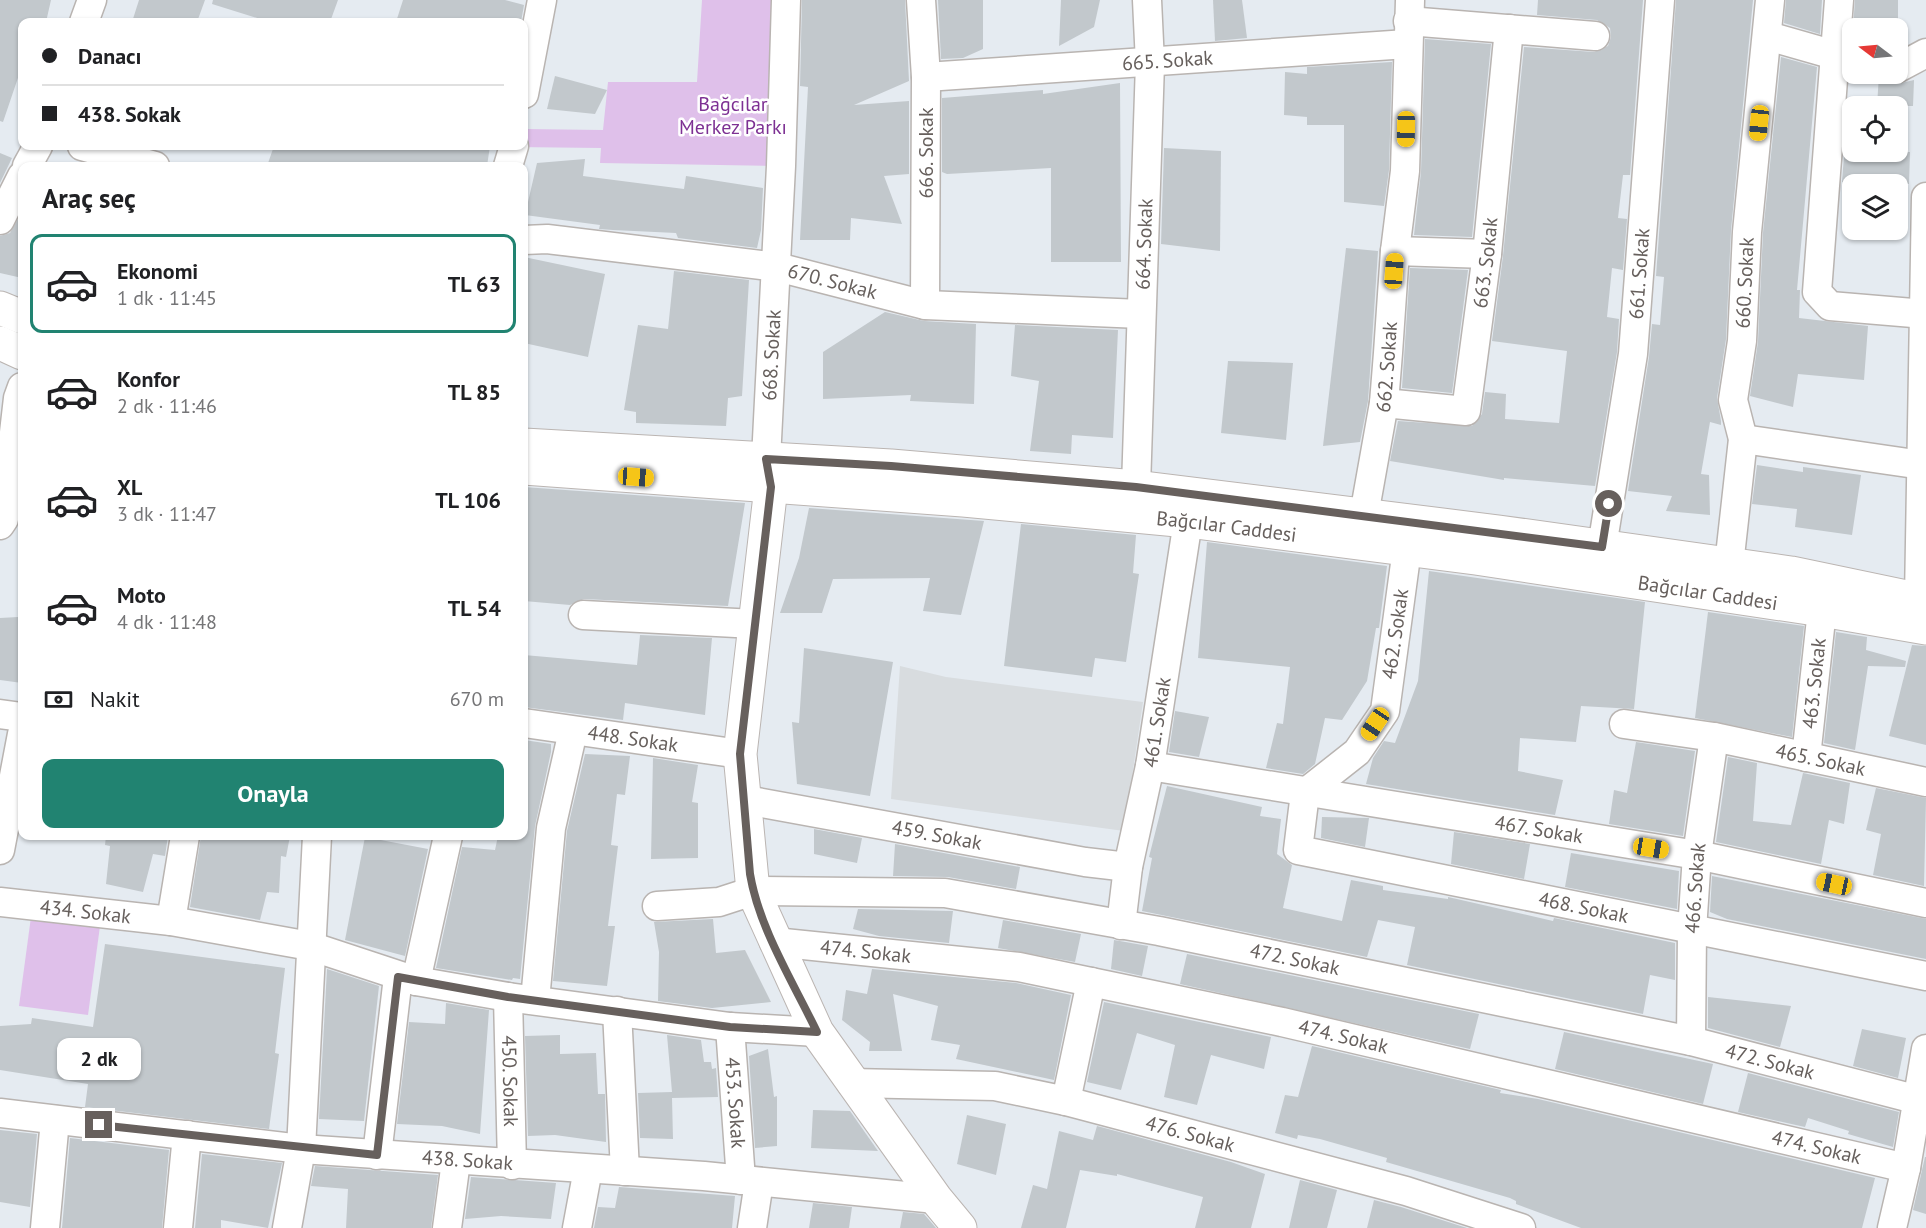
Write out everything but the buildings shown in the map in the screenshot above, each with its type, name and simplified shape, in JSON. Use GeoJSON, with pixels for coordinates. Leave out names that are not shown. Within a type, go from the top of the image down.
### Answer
{"type":"FeatureCollection","features":[{"type":"Feature","properties":{"kind":"main road"},"geometry":{"type":"LineString","coordinates":[[0,308],[18,315]]}},
{"type":"Feature","properties":{"kind":"main road"},"geometry":{"type":"LineString","coordinates":[[0,343],[18,350]]}},
{"type":"Feature","properties":{"kind":"main road","name":"Bağcılar Caddesi"},"geometry":{"type":"LineString","coordinates":[[528,446],[769,473],[963,500],[1188,521],[1407,549],[1822,610],[1924,609]]}},
{"type":"Feature","properties":{"kind":"main road","name":"Bağcılar Caddesi"},"geometry":{"type":"LineString","coordinates":[[528,468],[769,473],[891,466],[1136,487],[1364,515],[1791,573],[1924,609]]}},
{"type":"Feature","properties":{"kind":"main road"},"geometry":{"type":"LineString","coordinates":[[769,473],[740,754],[753,891],[774,942],[817,1032],[851,1083],[960,1228]]}},
{"type":"Feature","properties":{"kind":"street"},"geometry":{"type":"LineString","coordinates":[[85,18],[92,0]]}},
{"type":"Feature","properties":{"kind":"street"},"geometry":{"type":"LineString","coordinates":[[528,73],[542,0]]}},
{"type":"Feature","properties":{"kind":"street","name":"668. Sokak"},"geometry":{"type":"LineString","coordinates":[[769,473],[786,0]]}},
{"type":"Feature","properties":{"kind":"street","name":"666. Sokak"},"geometry":{"type":"LineString","coordinates":[[921,0],[927,76],[925,305]]}},
{"type":"Feature","properties":{"kind":"street","name":"664. Sokak"},"geometry":{"type":"LineString","coordinates":[[1136,487],[1150,63],[1147,0]]}},
{"type":"Feature","properties":{"kind":"street","name":"661. Sokak"},"geometry":{"type":"LineString","coordinates":[[1602,547],[1633,354],[1660,0]]}},
{"type":"Feature","properties":{"kind":"street","name":"660. Sokak"},"geometry":{"type":"LineString","coordinates":[[1729,565],[1743,439],[1733,400],[1742,341],[1747,232],[1770,0]]}},
{"type":"Feature","properties":{"kind":"street"},"geometry":{"type":"LineString","coordinates":[[1839,0],[1842,44]]}},
{"type":"Feature","properties":{"kind":"street","name":"665. Sokak"},"geometry":{"type":"LineString","coordinates":[[927,76],[1150,63],[1408,22],[1595,36]]}},
{"type":"Feature","properties":{"kind":"street","name":"662. Sokak"},"geometry":{"type":"LineString","coordinates":[[1364,515],[1384,403],[1395,251],[1405,171],[1408,22]]}},
{"type":"Feature","properties":{"kind":"street","name":"663. Sokak"},"geometry":{"type":"LineString","coordinates":[[1384,403],[1467,411],[1487,254],[1509,29]]}},
{"type":"Feature","properties":{"kind":"street"},"geometry":{"type":"LineString","coordinates":[[1768,36],[1842,58]]}},
{"type":"Feature","properties":{"kind":"street"},"geometry":{"type":"LineString","coordinates":[[1908,63],[1926,53]]}},
{"type":"Feature","properties":{"kind":"street"},"geometry":{"type":"LineString","coordinates":[[1842,67],[1817,292],[1830,306],[1925,314]]}},
{"type":"Feature","properties":{"kind":"street"},"geometry":{"type":"LineString","coordinates":[[97,150],[140,162]]}},
{"type":"Feature","properties":{"kind":"street"},"geometry":{"type":"LineString","coordinates":[[0,220],[18,184]]}},
{"type":"Feature","properties":{"kind":"street"},"geometry":{"type":"LineString","coordinates":[[1924,609],[1922,465],[1926,197]]}},
{"type":"Feature","properties":{"kind":"street","name":"670. Sokak"},"geometry":{"type":"LineString","coordinates":[[528,240],[547,239],[777,267],[925,305],[1141,314]]}},
{"type":"Feature","properties":{"kind":"street"},"geometry":{"type":"LineString","coordinates":[[1395,251],[1487,254]]}},
{"type":"Feature","properties":{"kind":"street"},"geometry":{"type":"LineString","coordinates":[[0,525],[4,519],[13,395]]}},
{"type":"Feature","properties":{"kind":"street"},"geometry":{"type":"LineString","coordinates":[[1743,439],[1922,465]]}},
{"type":"Feature","properties":{"kind":"street","name":"461. Sokak"},"geometry":{"type":"LineString","coordinates":[[1121,925],[1128,867],[1150,766],[1188,521]]}},
{"type":"Feature","properties":{"kind":"street","name":"462. Sokak"},"geometry":{"type":"LineString","coordinates":[[1305,793],[1357,752],[1385,711],[1407,549]]}},
{"type":"Feature","properties":{"kind":"street","name":"463. Sokak"},"geometry":{"type":"LineString","coordinates":[[1806,757],[1822,610]]}},
{"type":"Feature","properties":{"kind":"street"},"geometry":{"type":"LineString","coordinates":[[583,615],[755,624]]}},
{"type":"Feature","properties":{"kind":"street"},"geometry":{"type":"LineString","coordinates":[[0,714],[18,716]]}},
{"type":"Feature","properties":{"kind":"street","name":"448. Sokak"},"geometry":{"type":"LineString","coordinates":[[528,724],[740,754]]}},
{"type":"Feature","properties":{"kind":"street","name":"465. Sokak"},"geometry":{"type":"LineString","coordinates":[[1624,724],[1714,736],[1926,782]]}},
{"type":"Feature","properties":{"kind":"street","name":"450. Sokak"},"geometry":{"type":"LineString","coordinates":[[512,1165],[521,999],[551,828],[573,731]]}},
{"type":"Feature","properties":{"kind":"street","name":"466. Sokak"},"geometry":{"type":"LineString","coordinates":[[1691,1041],[1692,930],[1697,855],[1714,736]]}},
{"type":"Feature","properties":{"kind":"street"},"geometry":{"type":"LineString","coordinates":[[0,850],[18,755]]}},
{"type":"Feature","properties":{"kind":"street","name":"467. Sokak"},"geometry":{"type":"LineString","coordinates":[[1150,766],[1697,855],[1926,903]]}},
{"type":"Feature","properties":{"kind":"street","name":"468. Sokak"},"geometry":{"type":"LineString","coordinates":[[1305,793],[1298,850],[1926,976]]}},
{"type":"Feature","properties":{"kind":"street","name":"459. Sokak"},"geometry":{"type":"LineString","coordinates":[[746,800],[1085,862],[1128,867]]}},
{"type":"Feature","properties":{"kind":"street"},"geometry":{"type":"LineString","coordinates":[[171,921],[184,840]]}},
{"type":"Feature","properties":{"kind":"street"},"geometry":{"type":"LineString","coordinates":[[287,1228],[301,1149],[317,840]]}},
{"type":"Feature","properties":{"kind":"street"},"geometry":{"type":"LineString","coordinates":[[377,1155],[407,979],[447,840]]}},
{"type":"Feature","properties":{"kind":"street","name":"472. Sokak"},"geometry":{"type":"LineString","coordinates":[[657,906],[719,902],[753,891],[945,893],[1121,925],[1691,1041],[1921,1101]]}},
{"type":"Feature","properties":{"kind":"street","name":"434. Sokak"},"geometry":{"type":"LineString","coordinates":[[0,902],[171,921],[310,946],[407,979],[521,999],[730,1027],[817,1032]]}},
{"type":"Feature","properties":{"kind":"street","name":"474. Sokak"},"geometry":{"type":"LineString","coordinates":[[774,942],[1019,967],[1282,1022],[1906,1168]]}},
{"type":"Feature","properties":{"kind":"street"},"geometry":{"type":"LineString","coordinates":[[1066,1101],[1091,982]]}},
{"type":"Feature","properties":{"kind":"street"},"geometry":{"type":"LineString","coordinates":[[617,1011],[626,1171]]}},
{"type":"Feature","properties":{"kind":"street","name":"453. Sokak"},"geometry":{"type":"LineString","coordinates":[[730,1027],[750,1181],[752,1228]]}},
{"type":"Feature","properties":{"kind":"street"},"geometry":{"type":"LineString","coordinates":[[1892,1228],[1921,1101],[1926,1049]]}},
{"type":"Feature","properties":{"kind":"street","name":"476. Sokak"},"geometry":{"type":"LineString","coordinates":[[851,1083],[995,1086],[1066,1101],[1406,1191],[1506,1226]]}},
{"type":"Feature","properties":{"kind":"street","name":"438. Sokak"},"geometry":{"type":"LineString","coordinates":[[0,1113],[301,1149],[626,1171],[936,1199]]}},
{"type":"Feature","properties":{"kind":"street"},"geometry":{"type":"LineString","coordinates":[[45,1228],[55,1120]]}},
{"type":"Feature","properties":{"kind":"street"},"geometry":{"type":"LineString","coordinates":[[178,1228],[187,1136]]}},
{"type":"Feature","properties":{"kind":"street"},"geometry":{"type":"LineString","coordinates":[[447,1228],[456,1161]]}},
{"type":"Feature","properties":{"kind":"street"},"geometry":{"type":"LineString","coordinates":[[577,1228],[588,1169]]}},
{"type":"Feature","properties":{"kind":"shaded area"},"geometry":{"type":"Polygon","coordinates":[[[900,666],[946,677],[1143,702],[1124,831],[891,799],[900,666]]]}},
{"type":"Feature","properties":{"kind":"green space","name":"Bağcılar Merkez Parkı"},"geometry":{"type":"Polygon","coordinates":[[[702,0],[786,0],[781,166],[600,163],[601,148],[528,147],[528,129],[603,130],[608,82],[697,82],[702,0]]]}},
{"type":"Feature","properties":{"kind":"green space"},"geometry":{"type":"Polygon","coordinates":[[[31,917],[100,926],[88,1015],[19,1006],[31,917]]]}},
{"type":"Feature","properties":{"kind":"route"},"geometry":{"type":"LineString","coordinates":[[99,1125],[301,1149],[377,1155],[398,977],[508,997],[730,1027],[817,1032],[774,942],[753,891],[750,874],[746,800],[740,754],[771,487],[766,459],[891,466],[1136,487],[1602,547],[1609,504]]}}]}
